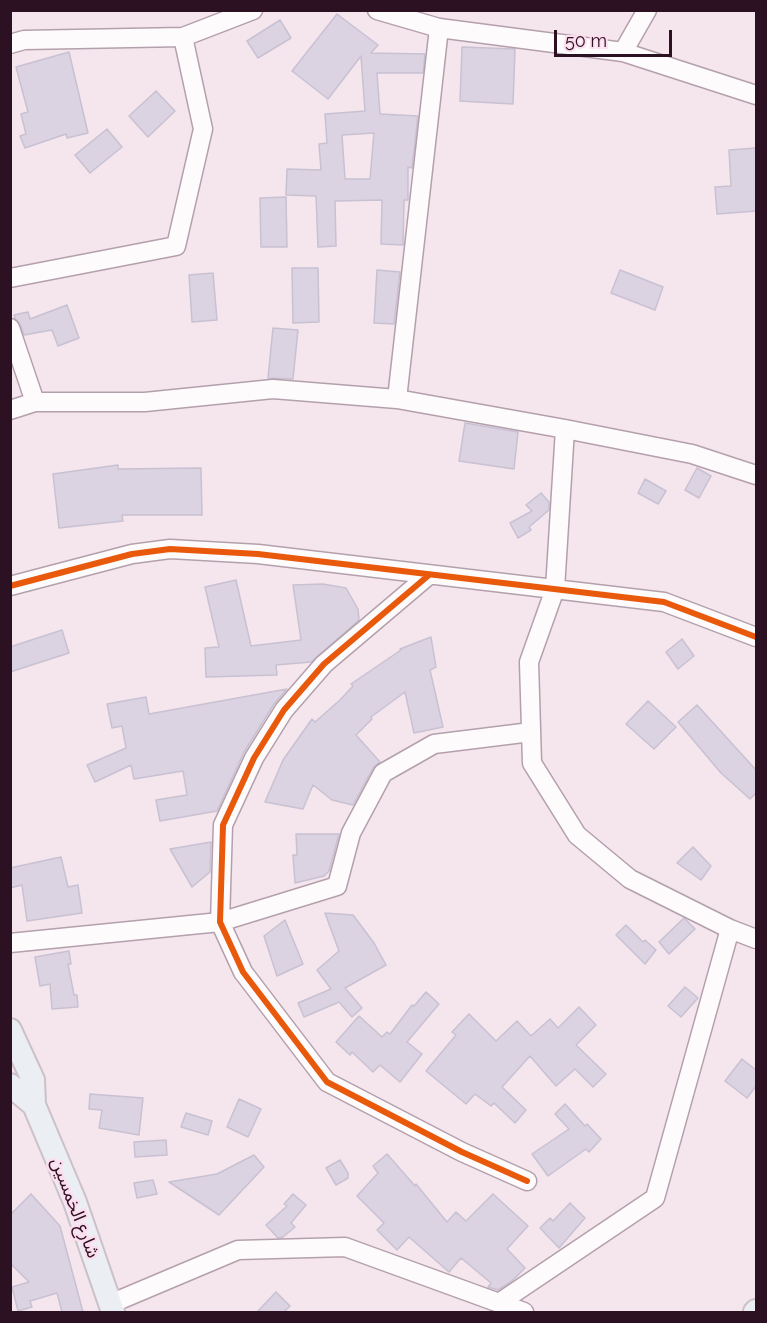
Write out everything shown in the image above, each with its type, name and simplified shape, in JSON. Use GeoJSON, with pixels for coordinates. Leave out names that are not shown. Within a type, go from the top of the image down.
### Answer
{"type":"FeatureCollection","features":[{"type":"Feature","properties":{"kind":"main road","name":"شارع الخمسين"},"geometry":{"type":"LineString","coordinates":[[10,1030],[33,1080],[34,1105],[75,1202],[111,1308]]}},
{"type":"Feature","properties":{"kind":"main road","name":"شارع الخمسين"},"geometry":{"type":"LineString","coordinates":[[10,1085],[34,1105]]}},
{"type":"Feature","properties":{"kind":"street"},"geometry":{"type":"LineString","coordinates":[[10,44],[24,40],[183,37],[253,10]]}},
{"type":"Feature","properties":{"kind":"street"},"geometry":{"type":"LineString","coordinates":[[377,10],[439,28],[623,52],[756,95]]}},
{"type":"Feature","properties":{"kind":"street"},"geometry":{"type":"LineString","coordinates":[[623,52],[647,10]]}},
{"type":"Feature","properties":{"kind":"street"},"geometry":{"type":"LineString","coordinates":[[397,399],[439,28]]}},
{"type":"Feature","properties":{"kind":"street"},"geometry":{"type":"LineString","coordinates":[[10,278],[176,246],[203,129],[183,37]]}},
{"type":"Feature","properties":{"kind":"street"},"geometry":{"type":"LineString","coordinates":[[10,328],[34,402]]}},
{"type":"Feature","properties":{"kind":"street"},"geometry":{"type":"LineString","coordinates":[[10,410],[34,402],[145,402],[273,389],[397,399],[692,454],[756,475]]}},
{"type":"Feature","properties":{"kind":"street"},"geometry":{"type":"LineString","coordinates":[[565,429],[555,589],[529,662],[532,763],[577,835],[630,879],[730,929],[756,939]]}},
{"type":"Feature","properties":{"kind":"street"},"geometry":{"type":"LineString","coordinates":[[10,586],[132,554],[170,549],[258,554],[664,602],[756,638]]}},
{"type":"Feature","properties":{"kind":"street"},"geometry":{"type":"LineString","coordinates":[[429,575],[324,664],[284,710],[254,758],[223,825],[220,922],[243,972],[327,1082],[462,1152],[527,1181]]}},
{"type":"Feature","properties":{"kind":"street"},"geometry":{"type":"LineString","coordinates":[[10,943],[220,922],[337,886],[351,833],[383,773],[434,744],[531,732]]}},
{"type":"Feature","properties":{"kind":"street"},"geometry":{"type":"LineString","coordinates":[[499,1303],[654,1197],[730,929]]}},
{"type":"Feature","properties":{"kind":"street"},"geometry":{"type":"LineString","coordinates":[[111,1308],[238,1250],[345,1246],[524,1312]]}},
{"type":"Feature","properties":{"kind":"building"},"geometry":{"type":"Polygon","coordinates":[[[337,14],[378,45],[371,53],[425,54],[423,73],[377,73],[380,114],[418,116],[412,168],[408,167],[408,200],[404,200],[403,245],[381,244],[382,200],[335,201],[336,246],[318,247],[316,196],[286,195],[287,169],[321,170],[319,144],[327,143],[325,114],[365,111],[361,56],[328,99],[292,71],[337,14]],[[374,133],[342,135],[345,179],[370,179],[374,133]]]}},
{"type":"Feature","properties":{"kind":"building"},"geometry":{"type":"Polygon","coordinates":[[[280,20],[291,38],[258,58],[247,41],[280,20]]]}},
{"type":"Feature","properties":{"kind":"building"},"geometry":{"type":"Polygon","coordinates":[[[462,47],[515,49],[513,104],[460,101],[462,47]]]}},
{"type":"Feature","properties":{"kind":"building"},"geometry":{"type":"Polygon","coordinates":[[[69,52],[88,133],[67,138],[66,134],[25,148],[20,136],[26,134],[21,114],[28,112],[16,67],[69,52]]]}},
{"type":"Feature","properties":{"kind":"building"},"geometry":{"type":"Polygon","coordinates":[[[156,91],[175,111],[148,137],[129,116],[156,91]]]}},
{"type":"Feature","properties":{"kind":"building"},"geometry":{"type":"Polygon","coordinates":[[[107,129],[122,147],[90,173],[75,155],[107,129]]]}},
{"type":"Feature","properties":{"kind":"building"},"geometry":{"type":"Polygon","coordinates":[[[756,148],[756,211],[717,214],[715,187],[731,186],[729,150],[756,148]]]}},
{"type":"Feature","properties":{"kind":"building"},"geometry":{"type":"Polygon","coordinates":[[[286,197],[287,247],[261,247],[260,198],[286,197]]]}},
{"type":"Feature","properties":{"kind":"building"},"geometry":{"type":"Polygon","coordinates":[[[292,268],[318,268],[319,322],[293,323],[292,268]]]}},
{"type":"Feature","properties":{"kind":"building"},"geometry":{"type":"Polygon","coordinates":[[[377,270],[400,272],[394,324],[374,323],[377,270]]]}},
{"type":"Feature","properties":{"kind":"building"},"geometry":{"type":"Polygon","coordinates":[[[620,270],[663,287],[655,310],[611,293],[620,270]]]}},
{"type":"Feature","properties":{"kind":"building"},"geometry":{"type":"Polygon","coordinates":[[[213,273],[217,320],[192,322],[189,275],[213,273]]]}},
{"type":"Feature","properties":{"kind":"building"},"geometry":{"type":"Polygon","coordinates":[[[67,305],[79,338],[58,346],[52,330],[24,335],[14,315],[28,312],[30,319],[67,305]]]}},
{"type":"Feature","properties":{"kind":"building"},"geometry":{"type":"Polygon","coordinates":[[[273,328],[298,330],[293,379],[268,378],[273,328]]]}},
{"type":"Feature","properties":{"kind":"building"},"geometry":{"type":"Polygon","coordinates":[[[465,423],[518,432],[514,469],[459,461],[465,423]]]}},
{"type":"Feature","properties":{"kind":"building"},"geometry":{"type":"Polygon","coordinates":[[[118,465],[118,469],[201,468],[202,515],[122,515],[123,521],[59,528],[53,474],[118,465]]]}},
{"type":"Feature","properties":{"kind":"building"},"geometry":{"type":"Polygon","coordinates":[[[697,468],[711,476],[699,498],[685,490],[697,468]]]}},
{"type":"Feature","properties":{"kind":"building"},"geometry":{"type":"Polygon","coordinates":[[[645,479],[666,491],[658,504],[638,493],[645,479]]]}},
{"type":"Feature","properties":{"kind":"building"},"geometry":{"type":"Polygon","coordinates":[[[541,493],[549,502],[549,510],[529,527],[531,530],[518,538],[510,523],[532,511],[526,505],[541,493]]]}},
{"type":"Feature","properties":{"kind":"building"},"geometry":{"type":"Polygon","coordinates":[[[236,580],[251,646],[301,640],[293,585],[323,584],[346,588],[358,609],[359,620],[311,662],[276,665],[277,675],[206,677],[205,648],[219,647],[205,587],[236,580]]]}},
{"type":"Feature","properties":{"kind":"building"},"geometry":{"type":"Polygon","coordinates":[[[62,630],[69,653],[10,672],[10,647],[62,630]]]}},
{"type":"Feature","properties":{"kind":"building"},"geometry":{"type":"Polygon","coordinates":[[[431,637],[436,667],[430,670],[443,727],[414,733],[405,692],[371,717],[372,719],[356,735],[380,762],[373,768],[353,805],[332,800],[313,785],[303,809],[265,802],[283,760],[312,719],[315,722],[340,700],[353,686],[351,684],[400,649],[431,637]]]}},
{"type":"Feature","properties":{"kind":"building"},"geometry":{"type":"Polygon","coordinates":[[[682,639],[694,656],[678,669],[666,652],[682,639]]]}},
{"type":"Feature","properties":{"kind":"building"},"geometry":{"type":"Polygon","coordinates":[[[287,689],[274,704],[244,752],[217,811],[160,821],[156,800],[187,795],[183,771],[134,779],[131,765],[95,782],[87,765],[126,748],[122,726],[112,728],[107,704],[146,697],[149,714],[287,689]]]}},
{"type":"Feature","properties":{"kind":"building"},"geometry":{"type":"Polygon","coordinates":[[[648,701],[676,727],[654,749],[626,724],[648,701]]]}},
{"type":"Feature","properties":{"kind":"building"},"geometry":{"type":"Polygon","coordinates":[[[697,705],[756,770],[756,793],[750,799],[721,773],[678,722],[697,705]]]}},
{"type":"Feature","properties":{"kind":"building"},"geometry":{"type":"Polygon","coordinates":[[[296,834],[339,834],[329,871],[324,876],[295,883],[293,855],[297,855],[296,834]]]}},
{"type":"Feature","properties":{"kind":"building"},"geometry":{"type":"Polygon","coordinates":[[[211,842],[210,872],[192,887],[170,849],[211,842]]]}},
{"type":"Feature","properties":{"kind":"building"},"geometry":{"type":"Polygon","coordinates":[[[693,847],[711,866],[701,880],[677,863],[693,847]]]}},
{"type":"Feature","properties":{"kind":"building"},"geometry":{"type":"Polygon","coordinates":[[[61,857],[68,887],[78,885],[82,913],[27,921],[22,885],[10,888],[10,868],[61,857]]]}},
{"type":"Feature","properties":{"kind":"building"},"geometry":{"type":"Polygon","coordinates":[[[325,913],[353,915],[374,943],[386,965],[345,988],[362,1008],[352,1017],[339,1002],[304,1017],[298,1003],[331,989],[317,970],[339,951],[325,913]]]}},
{"type":"Feature","properties":{"kind":"building"},"geometry":{"type":"Polygon","coordinates":[[[684,918],[695,929],[669,954],[659,942],[684,918]]]}},
{"type":"Feature","properties":{"kind":"building"},"geometry":{"type":"Polygon","coordinates":[[[285,920],[303,964],[277,976],[264,936],[285,920]]]}},
{"type":"Feature","properties":{"kind":"building"},"geometry":{"type":"Polygon","coordinates":[[[626,925],[643,942],[645,940],[656,950],[645,964],[616,935],[626,925]]]}},
{"type":"Feature","properties":{"kind":"building"},"geometry":{"type":"Polygon","coordinates":[[[69,951],[71,964],[68,964],[78,1007],[52,1009],[50,984],[40,986],[35,957],[69,951]]]}},
{"type":"Feature","properties":{"kind":"building"},"geometry":{"type":"Polygon","coordinates":[[[685,987],[698,998],[681,1017],[668,1006],[685,987]]]}},
{"type":"Feature","properties":{"kind":"building"},"geometry":{"type":"Polygon","coordinates":[[[426,992],[439,1004],[407,1042],[422,1054],[400,1082],[380,1065],[373,1072],[352,1052],[350,1055],[336,1042],[359,1016],[382,1037],[387,1032],[390,1034],[412,1005],[414,1006],[426,992]]]}},
{"type":"Feature","properties":{"kind":"building"},"geometry":{"type":"Polygon","coordinates":[[[579,1007],[596,1025],[576,1045],[606,1074],[593,1087],[575,1069],[556,1086],[530,1056],[502,1087],[526,1110],[515,1123],[494,1103],[491,1106],[475,1094],[466,1104],[426,1071],[456,1035],[452,1032],[469,1014],[496,1041],[517,1021],[531,1036],[550,1019],[558,1028],[579,1007]]]}},
{"type":"Feature","properties":{"kind":"building"},"geometry":{"type":"Polygon","coordinates":[[[742,1059],[756,1070],[756,1086],[747,1098],[725,1081],[742,1059]]]}},
{"type":"Feature","properties":{"kind":"building"},"geometry":{"type":"Polygon","coordinates":[[[90,1094],[143,1098],[139,1135],[99,1128],[102,1110],[89,1109],[90,1094]]]}},
{"type":"Feature","properties":{"kind":"building"},"geometry":{"type":"Polygon","coordinates":[[[239,1099],[261,1109],[248,1137],[227,1127],[239,1099]]]}},
{"type":"Feature","properties":{"kind":"building"},"geometry":{"type":"Polygon","coordinates":[[[565,1104],[585,1126],[587,1124],[601,1139],[589,1152],[586,1149],[548,1176],[532,1154],[569,1129],[555,1114],[565,1104]]]}},
{"type":"Feature","properties":{"kind":"building"},"geometry":{"type":"Polygon","coordinates":[[[186,1113],[212,1121],[208,1135],[181,1127],[186,1113]]]}},
{"type":"Feature","properties":{"kind":"building"},"geometry":{"type":"Polygon","coordinates":[[[166,1140],[167,1155],[135,1157],[134,1142],[166,1140]]]}},
{"type":"Feature","properties":{"kind":"building"},"geometry":{"type":"Polygon","coordinates":[[[387,1154],[415,1186],[416,1184],[447,1222],[456,1212],[466,1221],[493,1194],[528,1226],[507,1249],[525,1268],[512,1281],[498,1290],[488,1287],[491,1283],[461,1258],[449,1272],[409,1237],[397,1250],[377,1230],[384,1223],[357,1196],[378,1173],[373,1166],[387,1154]]]}},
{"type":"Feature","properties":{"kind":"building"},"geometry":{"type":"Polygon","coordinates":[[[254,1155],[264,1167],[219,1215],[169,1182],[217,1174],[254,1155]]]}},
{"type":"Feature","properties":{"kind":"building"},"geometry":{"type":"Polygon","coordinates":[[[340,1160],[348,1173],[348,1178],[336,1185],[326,1168],[340,1160]]]}},
{"type":"Feature","properties":{"kind":"building"},"geometry":{"type":"Polygon","coordinates":[[[153,1180],[157,1194],[137,1198],[134,1183],[153,1180]]]}},
{"type":"Feature","properties":{"kind":"building"},"geometry":{"type":"Polygon","coordinates":[[[31,1194],[60,1226],[83,1312],[62,1312],[57,1293],[30,1301],[32,1307],[18,1311],[12,1287],[29,1282],[10,1263],[10,1215],[31,1194]]]}},
{"type":"Feature","properties":{"kind":"building"},"geometry":{"type":"Polygon","coordinates":[[[293,1194],[306,1205],[291,1223],[295,1227],[283,1237],[278,1238],[266,1225],[287,1206],[284,1204],[293,1194]]]}},
{"type":"Feature","properties":{"kind":"building"},"geometry":{"type":"Polygon","coordinates":[[[570,1203],[585,1218],[559,1248],[540,1228],[550,1218],[553,1221],[570,1203]]]}},
{"type":"Feature","properties":{"kind":"building"},"geometry":{"type":"Polygon","coordinates":[[[276,1292],[290,1306],[284,1312],[257,1312],[276,1292]]]}},
{"type":"Feature","properties":{"kind":"cycle path"},"geometry":{"type":"LineString","coordinates":[[10,586],[132,554],[170,549],[258,554],[664,602],[756,637]]}},
{"type":"Feature","properties":{"kind":"cycle path"},"geometry":{"type":"LineString","coordinates":[[429,575],[324,664],[284,710],[254,758],[223,825],[220,922],[243,972],[327,1082],[462,1152],[527,1181]]}}]}
